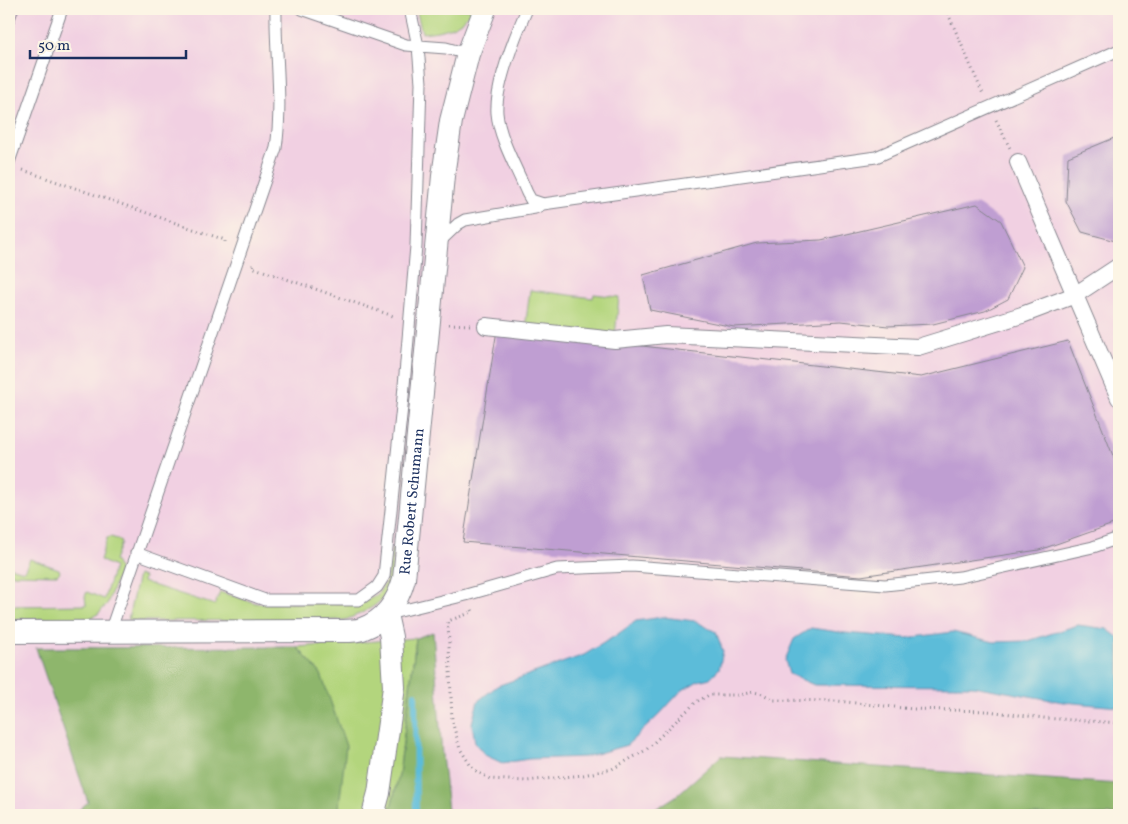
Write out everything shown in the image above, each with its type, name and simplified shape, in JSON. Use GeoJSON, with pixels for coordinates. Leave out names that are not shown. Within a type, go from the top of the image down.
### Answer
{"type":"FeatureCollection","features":[{"type":"Feature","properties":{"kind":"street","name":"Rue Robert Schumann"},"geometry":{"type":"LineString","coordinates":[[9,632],[343,631],[362,629],[374,624],[386,614],[400,594],[404,579],[443,176],[452,121],[468,54],[485,9]]}},
{"type":"Feature","properties":{"kind":"street"},"geometry":{"type":"LineString","coordinates":[[1018,162],[1119,398]]}},
{"type":"Feature","properties":{"kind":"street"},"geometry":{"type":"LineString","coordinates":[[486,326],[615,340],[666,335],[918,347],[1022,315],[1075,295],[1119,266]]}},
{"type":"Feature","properties":{"kind":"street"},"geometry":{"type":"LineString","coordinates":[[373,815],[379,793],[394,687],[391,637],[386,614]]}},
{"type":"Feature","properties":{"kind":"lane"},"geometry":{"type":"LineString","coordinates":[[9,162],[62,9]]}},
{"type":"Feature","properties":{"kind":"lane"},"geometry":{"type":"LineString","coordinates":[[110,632],[276,148],[280,100],[276,9]]}},
{"type":"Feature","properties":{"kind":"lane"},"geometry":{"type":"LineString","coordinates":[[302,9],[406,45],[446,48],[468,54]]}},
{"type":"Feature","properties":{"kind":"lane"},"geometry":{"type":"LineString","coordinates":[[136,553],[266,600],[359,600],[368,595],[381,582],[384,576],[401,417],[416,246],[421,83],[418,46],[410,9]]}},
{"type":"Feature","properties":{"kind":"lane"},"geometry":{"type":"LineString","coordinates":[[527,9],[503,74],[498,94],[497,113],[501,132],[527,193],[531,200],[543,204]]}},
{"type":"Feature","properties":{"kind":"lane"},"geometry":{"type":"LineString","coordinates":[[436,245],[458,224],[465,220],[535,208],[543,204],[876,157],[1119,50]]}},
{"type":"Feature","properties":{"kind":"lane"},"geometry":{"type":"LineString","coordinates":[[386,614],[466,595],[557,569],[632,566],[885,585],[960,577],[1093,547],[1119,538]]}},
{"type":"Feature","properties":{"kind":"path"},"geometry":{"type":"LineString","coordinates":[[946,9],[989,107],[1018,162]]}},
{"type":"Feature","properties":{"kind":"path"},"geometry":{"type":"LineString","coordinates":[[22,170],[225,240],[222,249]]}},
{"type":"Feature","properties":{"kind":"path"},"geometry":{"type":"LineString","coordinates":[[250,260],[254,261],[252,267],[404,320]]}},
{"type":"Feature","properties":{"kind":"path"},"geometry":{"type":"LineString","coordinates":[[448,324],[486,326]]}},
{"type":"Feature","properties":{"kind":"path"},"geometry":{"type":"LineString","coordinates":[[466,595],[472,612],[448,621],[452,721],[460,749],[473,769],[490,779],[526,781],[583,775],[612,769],[646,750],[696,702],[709,695],[738,695],[754,692],[774,700],[837,701],[913,709],[987,711],[1044,718],[1119,723]]}},
{"type":"Feature","properties":{"kind":"shaded area"},"geometry":{"type":"Polygon","coordinates":[[[9,9],[1119,9],[1119,784],[721,756],[676,796],[646,815],[460,815],[448,810],[433,632],[415,638],[297,647],[36,648],[88,802],[73,815],[9,815],[9,9]]]}},
{"type":"Feature","properties":{"kind":"green space"},"geometry":{"type":"Polygon","coordinates":[[[416,9],[472,9],[463,20],[451,27],[444,30],[422,33],[416,9]]]}},
{"type":"Feature","properties":{"kind":"green space"},"geometry":{"type":"Polygon","coordinates":[[[530,290],[593,298],[594,294],[619,297],[615,336],[525,329],[530,290]]]}},
{"type":"Feature","properties":{"kind":"green space"},"geometry":{"type":"Polygon","coordinates":[[[111,537],[120,540],[121,543],[114,560],[120,570],[107,604],[98,614],[88,619],[9,619],[9,606],[86,605],[85,596],[87,592],[104,599],[114,567],[100,560],[107,538],[111,537]]]}},
{"type":"Feature","properties":{"kind":"green space"},"geometry":{"type":"Polygon","coordinates":[[[394,547],[391,576],[385,594],[372,608],[345,620],[132,621],[128,619],[138,575],[144,577],[143,582],[215,605],[220,592],[256,603],[361,603],[377,595],[386,581],[392,548],[394,547]]]}},
{"type":"Feature","properties":{"kind":"green space"},"geometry":{"type":"Polygon","coordinates":[[[30,559],[59,569],[60,572],[57,575],[9,574],[9,567],[24,571],[30,559]]]}},
{"type":"Feature","properties":{"kind":"green space"},"geometry":{"type":"Polygon","coordinates":[[[433,632],[448,810],[460,815],[389,815],[399,775],[416,638],[433,632]]]}},
{"type":"Feature","properties":{"kind":"green space"},"geometry":{"type":"Polygon","coordinates":[[[416,638],[399,775],[389,815],[338,815],[340,811],[321,674],[297,647],[416,638]]]}},
{"type":"Feature","properties":{"kind":"green space"},"geometry":{"type":"Polygon","coordinates":[[[297,647],[321,674],[346,746],[338,815],[73,815],[88,802],[36,648],[297,647]]]}},
{"type":"Feature","properties":{"kind":"green space"},"geometry":{"type":"Polygon","coordinates":[[[721,756],[1119,784],[1119,815],[646,815],[676,796],[721,756]]]}},
{"type":"Feature","properties":{"kind":"water"},"geometry":{"type":"Polygon","coordinates":[[[663,617],[695,621],[716,632],[723,651],[719,669],[710,678],[698,681],[681,691],[627,745],[585,757],[529,759],[502,763],[485,755],[475,743],[472,723],[478,701],[497,686],[584,655],[636,621],[663,617]]]}},
{"type":"Feature","properties":{"kind":"water"},"geometry":{"type":"Polygon","coordinates":[[[1078,625],[1107,629],[1119,638],[1119,707],[1063,702],[973,686],[814,685],[789,674],[785,660],[794,639],[811,628],[907,638],[953,632],[994,642],[1028,641],[1078,625]]]}},
{"type":"Feature","properties":{"kind":"building"},"geometry":{"type":"Polygon","coordinates":[[[9,9],[19,9],[9,36],[9,9]]]}},
{"type":"Feature","properties":{"kind":"building"},"geometry":{"type":"Polygon","coordinates":[[[1119,136],[1119,242],[1082,232],[1066,201],[1068,157],[1119,136]]]}},
{"type":"Feature","properties":{"kind":"building"},"geometry":{"type":"Polygon","coordinates":[[[977,204],[1001,221],[1023,267],[1008,299],[985,311],[933,324],[888,326],[841,321],[734,327],[650,310],[643,275],[757,243],[821,240],[977,204]]]}},
{"type":"Feature","properties":{"kind":"building"},"geometry":{"type":"Polygon","coordinates":[[[497,330],[921,377],[1068,341],[1119,471],[1119,522],[1039,550],[861,576],[463,542],[497,330]]]}},
{"type":"Feature","properties":{"kind":"waterway"},"geometry":{"type":"LineString","coordinates":[[415,694],[416,815]]}}]}
